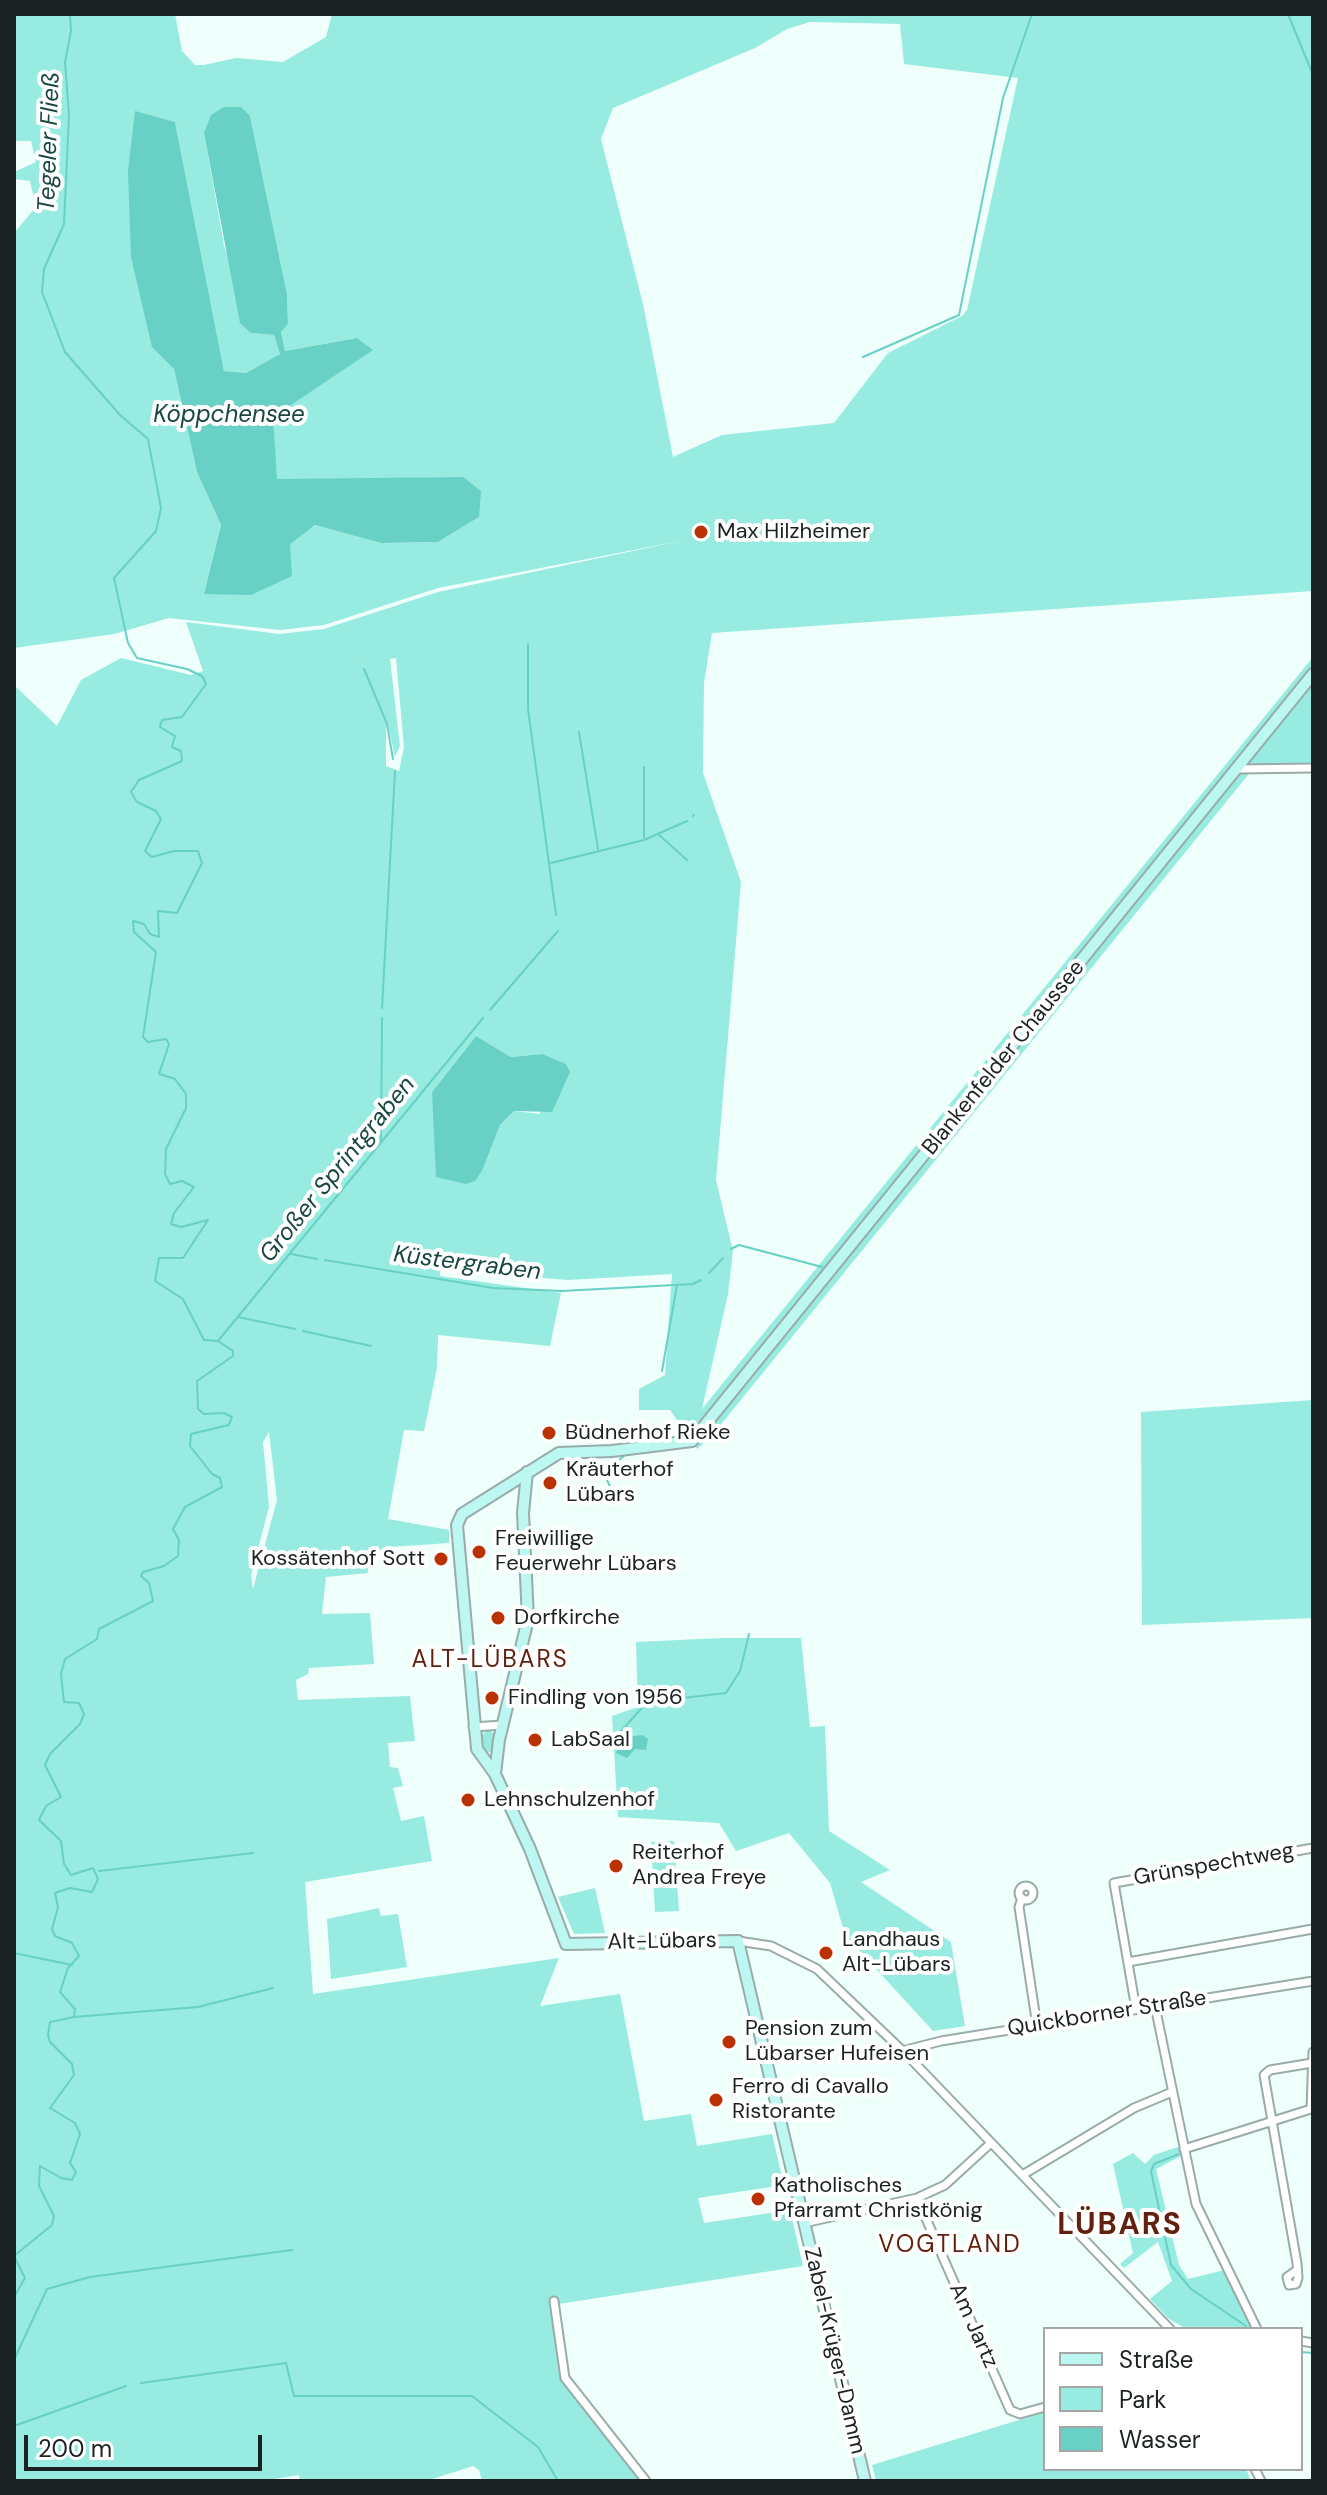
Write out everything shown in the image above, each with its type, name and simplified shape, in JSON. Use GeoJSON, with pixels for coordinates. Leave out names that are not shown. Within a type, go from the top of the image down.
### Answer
{"type":"FeatureCollection","features":[{"type":"Feature","properties":{"kind":"street","name":"Blankenfelder Chaussee"},"geometry":{"type":"LineString","coordinates":[[692,1441],[1313,674]]}},
{"type":"Feature","properties":{"kind":"street"},"geometry":{"type":"LineString","coordinates":[[1238,769],[1313,768]]}},
{"type":"Feature","properties":{"kind":"street","name":"Alt-Lübars"},"geometry":{"type":"LineString","coordinates":[[692,1441],[612,1451],[559,1453],[462,1514],[457,1525],[477,1749],[495,1774],[530,1849],[566,1944],[738,1941],[771,1946],[817,1969],[1024,2174],[1168,2327]]}},
{"type":"Feature","properties":{"kind":"street"},"geometry":{"type":"LineString","coordinates":[[495,1774],[502,1725],[528,1619],[523,1513],[527,1472]]}},
{"type":"Feature","properties":{"kind":"street"},"geometry":{"type":"LineString","coordinates":[[473,1727],[502,1725]]}},
{"type":"Feature","properties":{"kind":"street","name":"Grünspechtweg"},"geometry":{"type":"LineString","coordinates":[[1128,1962],[1114,1883],[1313,1848]]}},
{"type":"Feature","properties":{"kind":"street"},"geometry":{"type":"LineString","coordinates":[[1022,1898],[1020,1916],[1037,2026]]}},
{"type":"Feature","properties":{"kind":"street"},"geometry":{"type":"LineString","coordinates":[[1136,2009],[1128,1962],[1313,1929]]}},
{"type":"Feature","properties":{"kind":"street","name":"Zabel-Krüger-Damm"},"geometry":{"type":"LineString","coordinates":[[738,1941],[865,2481]]}},
{"type":"Feature","properties":{"kind":"street","name":"Quickborner Straße"},"geometry":{"type":"LineString","coordinates":[[902,2051],[1313,1981]]}},
{"type":"Feature","properties":{"kind":"street"},"geometry":{"type":"LineString","coordinates":[[1155,2006],[1196,2204],[1256,2327]]}},
{"type":"Feature","properties":{"kind":"street"},"geometry":{"type":"LineString","coordinates":[[1184,2149],[1311,2109],[1313,2052]]}},
{"type":"Feature","properties":{"kind":"street"},"geometry":{"type":"LineString","coordinates":[[1297,2270],[1266,2072],[1312,2063]]}},
{"type":"Feature","properties":{"kind":"street"},"geometry":{"type":"LineString","coordinates":[[1024,2174],[1134,2108],[1172,2092]]}},
{"type":"Feature","properties":{"kind":"street"},"geometry":{"type":"LineString","coordinates":[[804,2223],[917,2198],[945,2185],[991,2143]]}},
{"type":"Feature","properties":{"kind":"street","name":"Am Jartz"},"geometry":{"type":"LineString","coordinates":[[917,2198],[1010,2410],[1020,2414],[1043,2408]]}},
{"type":"Feature","properties":{"kind":"street"},"geometry":{"type":"LineString","coordinates":[[554,2301],[565,2378],[646,2481]]}},
{"type":"Feature","properties":{"kind":"green space"},"geometry":{"type":"Polygon","coordinates":[[[14,14],[175,14],[182,51],[195,65],[204,65],[236,58],[283,62],[326,37],[332,14],[1313,14],[1313,591],[712,633],[704,683],[703,773],[741,882],[716,1180],[733,1251],[728,1294],[702,1409],[1313,657],[1313,768],[1252,770],[710,1438],[697,1449],[670,1410],[639,1410],[639,1389],[665,1375],[672,1274],[568,1280],[440,1270],[440,1276],[561,1293],[550,1346],[438,1335],[437,1368],[424,1431],[404,1430],[388,1519],[449,1530],[449,1543],[390,1547],[367,1554],[368,1573],[326,1577],[322,1614],[370,1613],[374,1664],[309,1668],[308,1674],[296,1680],[298,1700],[410,1696],[415,1741],[388,1743],[390,1767],[398,1768],[403,1786],[393,1788],[401,1821],[424,1816],[432,1861],[305,1882],[313,1994],[559,1958],[540,2006],[620,1994],[644,2121],[691,2114],[697,2146],[772,2134],[784,2185],[698,2198],[704,2223],[790,2210],[803,2266],[552,2305],[564,2382],[641,2481],[482,2481],[479,2470],[473,2466],[426,2481],[300,2481],[299,2475],[262,2481],[14,2481],[14,685],[57,726],[81,680],[121,658],[191,675],[203,671],[186,622],[279,634],[324,629],[438,592],[685,540],[438,588],[324,625],[280,630],[169,618],[114,634],[14,648],[14,233],[36,207],[30,181],[14,179],[14,172],[36,162],[31,141],[14,141],[14,14]],[[810,22],[787,29],[755,48],[613,108],[601,139],[643,304],[673,457],[722,435],[834,423],[888,353],[962,316],[967,310],[1018,78],[904,64],[900,24],[810,22]],[[135,112],[174,369],[197,472],[221,525],[204,594],[316,525],[381,543],[438,542],[479,517],[463,477],[276,480],[273,417],[357,338],[285,351],[281,332],[288,324],[287,294],[250,116],[204,133],[224,245],[251,333],[274,335],[280,354],[246,373],[224,371],[175,122],[135,112]],[[396,658],[390,659],[400,746],[395,757],[388,724],[360,661],[386,724],[386,766],[399,771],[404,747],[396,658]],[[476,1036],[432,1092],[483,1169],[500,1125],[514,1111],[540,1114],[542,1054],[511,1057],[476,1036]],[[269,1432],[263,1442],[269,1507],[251,1575],[253,1589],[277,1500],[269,1432]]]}},
{"type":"Feature","properties":{"kind":"green space"},"geometry":{"type":"Polygon","coordinates":[[[1313,1400],[1313,1618],[1142,1625],[1141,1412],[1313,1400]]]}},
{"type":"Feature","properties":{"kind":"green space"},"geometry":{"type":"Polygon","coordinates":[[[801,1638],[810,1727],[825,1726],[829,1831],[890,1870],[861,1882],[951,1942],[965,2026],[933,2031],[845,1935],[830,1883],[789,1833],[736,1851],[719,1823],[618,1817],[612,1716],[638,1707],[636,1642],[801,1638]]]}},
{"type":"Feature","properties":{"kind":"green space"},"geometry":{"type":"Polygon","coordinates":[[[488,1729],[496,1735],[493,1750],[486,1754],[481,1736],[488,1729]]]}},
{"type":"Feature","properties":{"kind":"green space"},"geometry":{"type":"Polygon","coordinates":[[[674,1841],[679,1911],[655,1912],[651,1842],[674,1841]]]}},
{"type":"Feature","properties":{"kind":"green space"},"geometry":{"type":"Polygon","coordinates":[[[595,1888],[605,1933],[574,1934],[558,1897],[595,1888]]]}},
{"type":"Feature","properties":{"kind":"green space"},"geometry":{"type":"Polygon","coordinates":[[[379,1908],[381,1916],[398,1914],[407,1967],[331,1979],[327,1919],[379,1908]]]}},
{"type":"Feature","properties":{"kind":"green space"},"geometry":{"type":"Polygon","coordinates":[[[1181,2146],[1183,2155],[1156,2169],[1179,2265],[1188,2279],[1225,2270],[1253,2327],[1183,2327],[1168,2318],[1150,2299],[1172,2281],[1158,2242],[1124,2268],[1120,2264],[1133,2253],[1113,2164],[1133,2153],[1145,2164],[1154,2155],[1181,2146]]]}},
{"type":"Feature","properties":{"kind":"green space"},"geometry":{"type":"Polygon","coordinates":[[[1043,2413],[1043,2471],[1247,2471],[1251,2481],[876,2481],[872,2465],[1043,2413]]]}},
{"type":"Feature","properties":{"kind":"water","name":"Köppchensee"},"geometry":{"type":"Polygon","coordinates":[[[224,107],[241,107],[250,116],[287,294],[288,324],[281,332],[285,351],[357,338],[373,350],[273,417],[277,479],[463,477],[481,491],[479,517],[438,542],[381,543],[315,525],[290,544],[292,576],[251,595],[204,594],[221,525],[197,472],[174,369],[152,347],[131,257],[128,171],[135,111],[175,122],[224,371],[246,373],[280,354],[274,335],[251,333],[240,323],[204,133],[211,115],[224,107]]]}},
{"type":"Feature","properties":{"kind":"water"},"geometry":{"type":"Polygon","coordinates":[[[476,1036],[511,1057],[542,1054],[566,1064],[570,1072],[552,1112],[514,1111],[500,1125],[483,1169],[475,1181],[466,1184],[436,1177],[432,1092],[476,1036]]]}},
{"type":"Feature","properties":{"kind":"water"},"geometry":{"type":"Polygon","coordinates":[[[642,1735],[648,1739],[646,1750],[635,1749],[627,1758],[616,1753],[619,1738],[642,1735]]]}},
{"type":"Feature","properties":{"kind":"waterway","name":"Tegeler Fließ"},"geometry":{"type":"LineString","coordinates":[[14,2297],[25,2278],[14,2256],[52,2225],[54,2216],[39,2186],[40,2166],[61,2178],[72,2180],[76,2172],[70,2163],[80,2134],[75,2123],[50,2108],[74,2075],[72,2064],[50,2042],[48,2035],[50,2022],[74,2017],[75,2009],[60,1992],[68,1968],[79,1956],[72,1943],[55,1936],[52,1929],[58,1907],[55,1893],[70,1888],[92,1892],[98,1879],[93,1868],[71,1875],[64,1864],[61,1841],[39,1820],[46,1806],[61,1797],[45,1765],[50,1754],[80,1724],[84,1714],[79,1703],[64,1702],[61,1674],[65,1659],[97,1639],[99,1629],[153,1601],[149,1583],[141,1576],[143,1572],[164,1566],[178,1556],[179,1540],[173,1529],[185,1507],[222,1487],[220,1478],[212,1474],[190,1446],[191,1434],[229,1425],[232,1417],[224,1413],[204,1414],[198,1409],[197,1381],[233,1356],[233,1351],[218,1341],[204,1340],[183,1299],[155,1281],[159,1258],[183,1258],[208,1220],[181,1227],[171,1224],[174,1213],[194,1187],[182,1181],[170,1184],[165,1174],[166,1149],[186,1108],[186,1094],[175,1079],[159,1074],[169,1044],[166,1039],[148,1042],[143,1037],[156,952],[134,932],[133,921],[144,924],[150,934],[159,937],[158,911],[177,913],[202,863],[198,851],[174,851],[152,857],[145,851],[161,819],[156,811],[137,802],[131,792],[139,780],[182,761],[181,751],[172,747],[175,736],[160,727],[162,720],[182,717],[206,684],[202,676],[187,669],[137,658],[128,643],[114,578],[156,531],[161,508],[148,439],[120,415],[65,352],[42,292],[44,269],[64,224],[69,115],[65,62],[71,31],[70,14]]}},
{"type":"Feature","properties":{"kind":"waterway"},"geometry":{"type":"LineString","coordinates":[[863,357],[959,315],[1003,98],[1032,14]]}},
{"type":"Feature","properties":{"kind":"waterway"},"geometry":{"type":"LineString","coordinates":[[1288,14],[1313,75]]}},
{"type":"Feature","properties":{"kind":"waterway","name":"Großer Sprintgraben"},"geometry":{"type":"LineString","coordinates":[[528,644],[528,709],[556,915]]}},
{"type":"Feature","properties":{"kind":"waterway"},"geometry":{"type":"LineString","coordinates":[[364,669],[387,724],[393,759]]}},
{"type":"Feature","properties":{"kind":"waterway"},"geometry":{"type":"LineString","coordinates":[[579,732],[598,849]]}},
{"type":"Feature","properties":{"kind":"waterway"},"geometry":{"type":"LineString","coordinates":[[644,767],[644,837]]}},
{"type":"Feature","properties":{"kind":"waterway"},"geometry":{"type":"LineString","coordinates":[[382,1008],[395,771]]}},
{"type":"Feature","properties":{"kind":"waterway"},"geometry":{"type":"LineString","coordinates":[[551,863],[644,840],[687,821]]}},
{"type":"Feature","properties":{"kind":"waterway"},"geometry":{"type":"LineString","coordinates":[[658,834],[687,860]]}},
{"type":"Feature","properties":{"kind":"waterway","name":"Großer Sprintgraben"},"geometry":{"type":"LineString","coordinates":[[490,1010],[558,931]]}},
{"type":"Feature","properties":{"kind":"waterway"},"geometry":{"type":"LineString","coordinates":[[381,1141],[382,1018]]}},
{"type":"Feature","properties":{"kind":"waterway","name":"Großer Sprintgraben"},"geometry":{"type":"LineString","coordinates":[[218,1341],[483,1018]]}},
{"type":"Feature","properties":{"kind":"waterway","name":"Küstergraben"},"geometry":{"type":"LineString","coordinates":[[731,1249],[739,1245],[822,1267]]}},
{"type":"Feature","properties":{"kind":"waterway","name":"Küstergraben"},"geometry":{"type":"LineString","coordinates":[[291,1254],[317,1259]]}},
{"type":"Feature","properties":{"kind":"waterway","name":"Küstergraben"},"geometry":{"type":"LineString","coordinates":[[709,1273],[723,1258]]}},
{"type":"Feature","properties":{"kind":"waterway","name":"Küstergraben"},"geometry":{"type":"LineString","coordinates":[[325,1260],[493,1288],[562,1291],[693,1284],[701,1280]]}},
{"type":"Feature","properties":{"kind":"waterway"},"geometry":{"type":"LineString","coordinates":[[662,1371],[677,1285]]}},
{"type":"Feature","properties":{"kind":"waterway"},"geometry":{"type":"LineString","coordinates":[[238,1317],[295,1329]]}},
{"type":"Feature","properties":{"kind":"waterway"},"geometry":{"type":"LineString","coordinates":[[303,1331],[371,1346]]}},
{"type":"Feature","properties":{"kind":"waterway"},"geometry":{"type":"LineString","coordinates":[[618,1504],[607,1480],[611,1467],[625,1455]]}},
{"type":"Feature","properties":{"kind":"waterway"},"geometry":{"type":"LineString","coordinates":[[566,1742],[616,1737],[647,1702],[726,1693],[740,1671],[749,1634]]}},
{"type":"Feature","properties":{"kind":"waterway"},"geometry":{"type":"LineString","coordinates":[[99,1871],[253,1853]]}},
{"type":"Feature","properties":{"kind":"waterway"},"geometry":{"type":"LineString","coordinates":[[14,1953],[72,1965]]}},
{"type":"Feature","properties":{"kind":"waterway"},"geometry":{"type":"LineString","coordinates":[[74,2017],[198,2007],[273,1988]]}},
{"type":"Feature","properties":{"kind":"waterway"},"geometry":{"type":"LineString","coordinates":[[1179,2154],[1154,2164],[1151,2171],[1171,2265],[1191,2289],[1246,2326]]}},
{"type":"Feature","properties":{"kind":"waterway"},"geometry":{"type":"LineString","coordinates":[[14,2360],[47,2289],[90,2277],[292,2250]]}},
{"type":"Feature","properties":{"kind":"waterway"},"geometry":{"type":"LineString","coordinates":[[1303,2352],[1313,2353]]}},
{"type":"Feature","properties":{"kind":"waterway"},"geometry":{"type":"LineString","coordinates":[[141,2383],[286,2363],[294,2396],[472,2396],[538,2447],[558,2481]]}},
{"type":"Feature","properties":{"kind":"waterway"},"geometry":{"type":"LineString","coordinates":[[14,2426],[126,2386]]}},
{"type":"Feature","properties":{"kind":"place","name":"Max Hilzheimer"},"geometry":{"type":"Point","coordinates":[701,532]}},
{"type":"Feature","properties":{"kind":"place","name":"Büdnerhof Rieke"},"geometry":{"type":"Point","coordinates":[549,1433]}},
{"type":"Feature","properties":{"kind":"place","name":"Kräuterhof Lübars"},"geometry":{"type":"Point","coordinates":[550,1483]}},
{"type":"Feature","properties":{"kind":"place","name":"Freiwillige Feuerwehr Lübars"},"geometry":{"type":"Point","coordinates":[479,1552]}},
{"type":"Feature","properties":{"kind":"place","name":"Kossätenhof Sott"},"geometry":{"type":"Point","coordinates":[441,1559]}},
{"type":"Feature","properties":{"kind":"place","name":"Dorfkirche"},"geometry":{"type":"Point","coordinates":[498,1618]}},
{"type":"Feature","properties":{"kind":"place","name":"Findling von 1956"},"geometry":{"type":"Point","coordinates":[492,1698]}},
{"type":"Feature","properties":{"kind":"place","name":"LabSaal"},"geometry":{"type":"Point","coordinates":[535,1740]}},
{"type":"Feature","properties":{"kind":"place","name":"Lehnschulzenhof"},"geometry":{"type":"Point","coordinates":[468,1800]}},
{"type":"Feature","properties":{"kind":"place","name":"Reiterhof Andrea Freye"},"geometry":{"type":"Point","coordinates":[616,1866]}},
{"type":"Feature","properties":{"kind":"place","name":"Landhaus Alt-Lübars"},"geometry":{"type":"Point","coordinates":[826,1953]}},
{"type":"Feature","properties":{"kind":"place","name":"Pension zum Lübarser Hufeisen"},"geometry":{"type":"Point","coordinates":[729,2042]}},
{"type":"Feature","properties":{"kind":"place","name":"Ferro di Cavallo Ristorante"},"geometry":{"type":"Point","coordinates":[716,2100]}},
{"type":"Feature","properties":{"kind":"place","name":"Katholisches Pfarramt Christkönig"},"geometry":{"type":"Point","coordinates":[758,2199]}},
{"type":"Feature","properties":{"kind":"district","name":"ALT-LÜBARS"},"geometry":{"type":"Point","coordinates":[490,1661]}},
{"type":"Feature","properties":{"kind":"district","name":"LÜBARS"},"geometry":{"type":"Point","coordinates":[1120,2226]}},
{"type":"Feature","properties":{"kind":"district","name":"VOGTLAND"},"geometry":{"type":"Point","coordinates":[950,2246]}}]}
